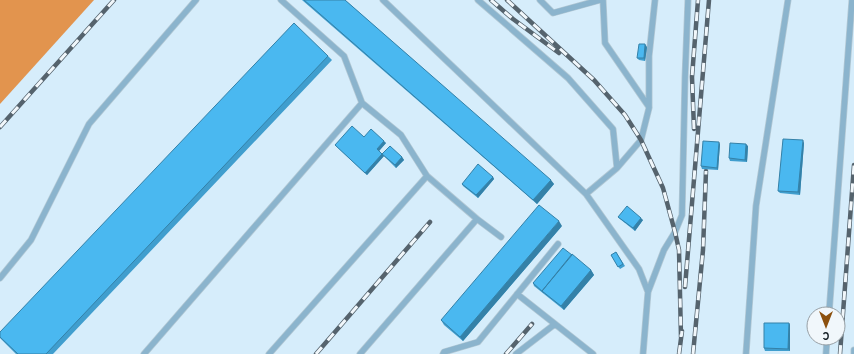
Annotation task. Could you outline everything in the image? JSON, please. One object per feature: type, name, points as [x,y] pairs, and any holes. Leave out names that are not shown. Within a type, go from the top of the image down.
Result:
[{"type":"lane","points":[[0,278],[31,240],[89,124],[196,0]]},
{"type":"lane","points":[[281,0],[344,56],[362,103],[401,135],[427,176],[477,219],[501,237]]},
{"type":"lane","points":[[383,0],[586,194],[639,269],[648,292]]},
{"type":"lane","points":[[478,0],[568,78],[613,129],[617,168]]},
{"type":"lane","points":[[540,0],[552,13],[600,0]]},
{"type":"lane","points":[[604,0],[604,43],[649,108]]},
{"type":"lane","points":[[586,194],[617,168],[641,140],[649,108],[649,56],[654,0]]},
{"type":"lane","points":[[643,354],[648,292],[664,250],[675,232],[682,215],[688,0]]},
{"type":"lane","points":[[746,354],[756,206],[788,0]]},
{"type":"lane","points":[[830,306],[852,0]]},
{"type":"lane","points":[[144,354],[362,103]]},
{"type":"lane","points":[[269,354],[427,176]]},
{"type":"lane","points":[[360,354],[477,219]]},
{"type":"lane","points":[[443,354],[444,352],[478,342],[558,244]]},
{"type":"lane","points":[[517,294],[593,354]]},
{"type":"lane","points":[[516,354],[555,324]]},
{"type":"shaded area","points":[[0,0],[94,0],[0,104]]},
{"type":"building","points":[[304,0],[345,0],[551,180],[533,200]]},
{"type":"building","points":[[294,23],[328,56],[46,354],[18,354],[0,337],[0,332]]},
{"type":"building","points":[[639,44],[645,44],[644,58],[637,58]]},
{"type":"building","points":[[352,126],[364,137],[371,129],[384,141],[377,149],[382,154],[365,173],[335,145]]},
{"type":"building","points":[[783,139],[803,140],[798,192],[778,191]]},
{"type":"building","points":[[703,141],[719,142],[717,168],[701,166]]},
{"type":"building","points":[[730,143],[746,144],[745,160],[729,158]]},
{"type":"building","points":[[390,146],[402,157],[395,165],[382,154]]},
{"type":"building","points":[[478,164],[493,177],[476,195],[462,184]]},
{"type":"building","points":[[539,205],[559,221],[460,337],[441,320]]},
{"type":"building","points":[[627,206],[641,218],[633,228],[618,217]]},
{"type":"building","points":[[563,248],[572,255],[542,291],[544,293],[533,283]]},
{"type":"building","points":[[616,252],[623,264],[618,267],[611,255]]},
{"type":"building","points":[[572,254],[591,270],[561,306],[542,291]]},
{"type":"building","points":[[764,323],[789,323],[788,349],[764,348]]},
{"type":"railway","points":[[0,127],[114,0]]},
{"type":"railway","points":[[491,0],[513,19],[559,53]]},
{"type":"railway","points":[[507,0],[594,80],[625,115],[641,140],[663,188],[679,250],[681,337]]},
{"type":"railway","points":[[694,129],[692,77],[698,0]]},
{"type":"railway","points":[[685,287],[709,0]]},
{"type":"railway","points":[[840,354],[854,165]]},
{"type":"railway","points":[[693,354],[703,250],[706,171]]},
{"type":"railway","points":[[316,354],[430,222]]},
{"type":"railway","points":[[506,354],[532,324]]},
{"type":"railway","points":[[679,354],[682,331]]}]
